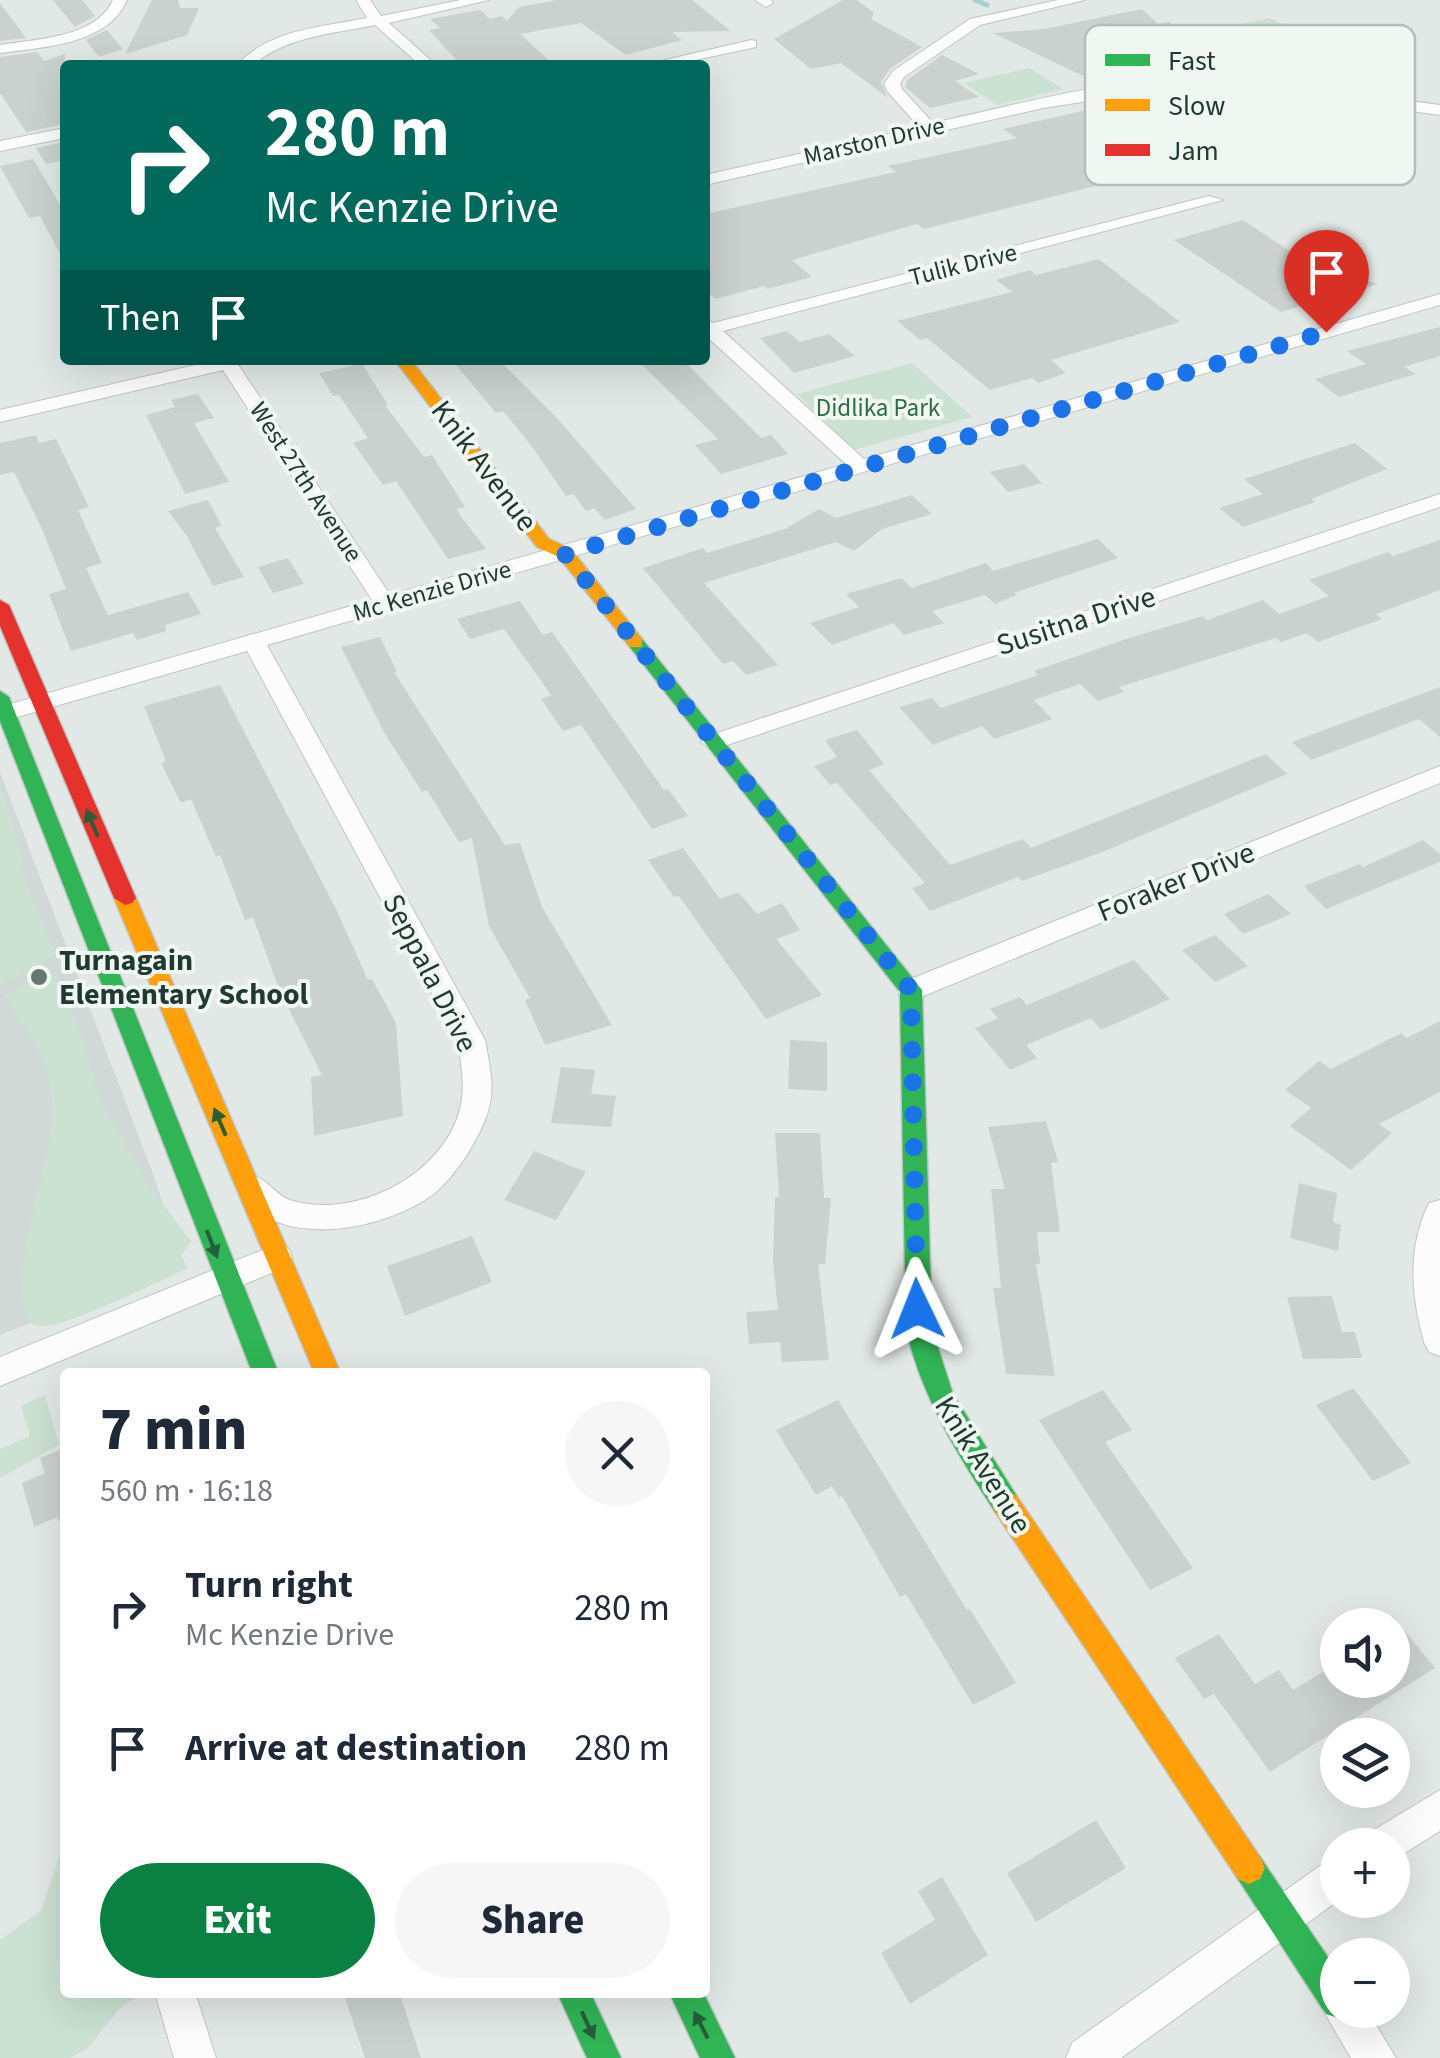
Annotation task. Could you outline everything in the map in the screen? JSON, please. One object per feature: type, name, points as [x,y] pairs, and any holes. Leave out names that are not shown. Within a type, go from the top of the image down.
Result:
[{"type":"street","points":[[0,49],[89,30],[112,18],[120,0]]},
{"type":"street","points":[[363,0],[373,16],[424,60]]},
{"type":"street","points":[[249,60],[274,42],[482,0]]},
{"type":"street","points":[[930,128],[895,90],[892,84],[898,74],[975,22],[1027,4],[1078,0]]},
{"type":"street","points":[[675,60],[751,44]]},
{"type":"street","name":"Marston Drive","points":[[710,179],[1085,96]]},
{"type":"street","name":"Marston Drive","points":[[1415,106],[1440,110]]},
{"type":"street","points":[[0,146],[60,135]]},
{"type":"street","name":"Tulik Drive","points":[[710,326],[1215,200]]},
{"type":"street","name":"Mc Kenzie Drive","points":[[2,708],[41,702],[565,554],[1440,299]]},
{"type":"street","points":[[710,330],[860,466]]},
{"type":"street","points":[[0,416],[214,365]]},
{"type":"street","name":"West 27th Avenue","points":[[229,365],[385,604]]},
{"type":"street","name":"Knik Avenue","points":[[407,365],[543,544],[565,554],[911,990],[916,1288],[924,1363],[957,1431],[1320,1975]]},
{"type":"street","name":"Susitna Drive","points":[[713,742],[1440,500]]},
{"type":"street","points":[[0,606],[324,1368]]},
{"type":"street","name":"Seppala Drive","points":[[244,1180],[275,1207],[310,1218],[356,1212],[395,1200],[429,1180],[473,1115],[478,1076],[471,1040],[253,641]]},
{"type":"street","points":[[2,708],[263,1368]]},
{"type":"street","name":"Foraker Drive","points":[[911,990],[1435,783]]},
{"type":"street","points":[[1440,1212],[1429,1242],[1426,1274],[1440,1342]]},
{"type":"street","points":[[0,1372],[277,1257]]},
{"type":"street","points":[[1410,1829],[1440,1808]]},
{"type":"street","points":[[1087,2058],[1320,1889]]},
{"type":"street","points":[[176,1998],[194,2058]]},
{"type":"street","points":[[576,1998],[604,2058]]},
{"type":"street","points":[[688,1998],[718,2058]]},
{"type":"street","points":[[1355,2028],[1375,2058]]},
{"type":"shaded area","name":"Turnagain Elementary School","points":[[0,772],[153,1174],[183,1264],[0,1335]]},
{"type":"green space","points":[[1269,18],[1284,25],[1238,25]]},
{"type":"green space","points":[[1029,68],[1063,89],[997,105],[964,83]]},
{"type":"green space","name":"Didlika Park","points":[[912,363],[972,417],[854,450],[797,394]]},
{"type":"green space","points":[[0,787],[28,889],[56,953],[34,969],[0,984]]},
{"type":"green space","points":[[55,971],[81,1033],[100,1099],[150,1187],[191,1241],[181,1256],[188,1268],[90,1312],[38,1326],[27,1318],[22,1278],[49,1142],[51,1090],[39,1052],[3,995]]},
{"type":"green space","points":[[45,1395],[59,1445],[0,1478],[0,1449],[30,1436],[21,1406]]},
{"type":"green space","points":[[60,1854],[60,1998],[135,1998],[119,2009],[87,2049],[70,2058],[0,2058],[0,1940],[41,1911]]},
{"type":"building","points":[[53,0],[82,0],[95,16],[75,27]]},
{"type":"building","points":[[152,0],[178,0],[180,8],[199,8],[187,35],[125,54]]},
{"type":"building","points":[[557,0],[692,0],[731,31],[672,32],[682,40],[626,55],[581,23],[520,34],[549,60],[456,60],[429,30],[440,28],[430,19],[480,10],[490,19],[502,16],[507,21],[519,7]]},
{"type":"building","points":[[843,0],[857,0],[874,13],[871,19],[922,47],[890,69],[881,82],[887,97],[841,63],[811,69],[774,39]]},
{"type":"building","points":[[0,3],[26,38],[0,41]]},
{"type":"building","points":[[1142,9],[1158,24],[1174,25],[1085,25],[1085,77],[993,33],[1044,29]]},
{"type":"building","points":[[107,30],[123,49],[99,57],[86,40]]},
{"type":"building","points":[[37,52],[44,61],[65,54],[65,60],[60,60],[60,125],[26,132],[0,93],[0,57]]},
{"type":"building","points":[[942,55],[979,74],[955,81],[979,97],[930,108],[905,87],[907,80]]},
{"type":"building","points":[[1085,110],[1085,185],[1099,185],[924,229],[917,224],[792,260],[812,277],[715,299],[710,294],[710,213],[896,172],[888,166],[1017,138],[1003,129]]},
{"type":"building","points":[[60,143],[60,161],[46,164],[36,148]]},
{"type":"building","points":[[33,159],[60,205],[60,254],[40,216],[29,218],[0,166]]},
{"type":"building","points":[[1243,220],[1306,262],[1378,284],[1281,312],[1174,240]]},
{"type":"building","points":[[1099,259],[1180,322],[1051,360],[1066,373],[1038,383],[1032,378],[990,390],[927,338],[920,340],[897,321],[1012,292],[996,280],[1030,270],[1036,275]]},
{"type":"building","points":[[1440,327],[1440,356],[1404,367],[1416,374],[1339,397],[1315,379],[1366,364],[1347,351]]},
{"type":"building","points":[[787,331],[800,342],[829,334],[855,356],[794,373],[760,338]]},
{"type":"building","points":[[363,365],[385,405],[424,457],[432,455],[465,507],[457,509],[461,517],[486,549],[448,559],[396,481],[383,485],[353,443],[368,438],[319,373]]},
{"type":"building","points":[[456,365],[504,365],[557,418],[636,509],[605,520],[594,508],[586,511],[573,494],[566,496],[503,411],[496,413]]},
{"type":"building","points":[[642,365],[688,365],[761,438],[771,435],[788,454],[721,474],[695,445],[718,439]]},
{"type":"building","points":[[198,394],[214,418],[194,423],[229,482],[185,494],[146,415],[175,407],[171,400]]},
{"type":"building","points":[[36,435],[39,443],[56,439],[89,507],[78,510],[102,563],[86,568],[108,615],[188,592],[201,614],[165,625],[166,631],[137,640],[133,633],[71,651],[49,594],[66,589],[42,529],[14,472],[0,475],[0,443]]},
{"type":"building","points":[[1355,443],[1387,469],[1311,499],[1315,502],[1243,527],[1219,508],[1263,494],[1244,479]]},
{"type":"building","points":[[1024,464],[1042,483],[1008,492],[990,472]]},
{"type":"building","points":[[912,495],[932,514],[882,529],[854,551],[836,542],[704,583],[778,665],[746,675],[733,661],[723,664],[643,568],[703,548],[707,553],[785,529],[819,509],[836,518]]},
{"type":"building","points":[[208,500],[222,526],[215,528],[244,577],[213,586],[187,536],[168,511]]},
{"type":"building","points":[[1098,539],[1118,558],[1014,593],[1017,595],[995,604],[985,595],[932,611],[944,623],[904,635],[893,623],[832,645],[810,623],[859,607],[846,594],[902,578],[911,588],[986,563],[993,571]]},
{"type":"building","points":[[1440,540],[1440,590],[1376,614],[1382,619],[1318,642],[1307,633],[1281,642],[1276,638],[1119,687],[1124,692],[1098,701],[1080,684],[1034,700],[1052,719],[994,739],[982,726],[933,745],[899,707],[932,698],[941,708],[1126,639],[1203,616],[1207,620],[1263,600],[1279,614],[1329,596],[1309,580],[1388,552],[1393,556]]},
{"type":"building","points":[[288,558],[304,584],[273,593],[258,567]]},
{"type":"building","points":[[520,601],[543,635],[552,632],[664,790],[668,789],[688,816],[652,829],[581,725],[563,731],[541,699],[551,695],[504,629],[470,639],[457,619]]},
{"type":"building","points":[[380,637],[394,672],[505,845],[520,843],[542,907],[612,1025],[545,1045],[525,1000],[530,998],[489,926],[472,838],[459,842],[427,790],[422,792],[385,734],[341,647]]},
{"type":"building","points":[[220,685],[336,909],[368,980],[372,979],[396,1023],[403,1116],[314,1136],[311,1077],[322,1075],[280,992],[253,917],[245,920],[220,855],[216,857],[191,799],[181,803],[161,763],[166,761],[144,706]]},
{"type":"building","points":[[1440,687],[1440,737],[1419,719],[1311,760],[1292,742]]},
{"type":"building","points":[[857,730],[884,764],[869,770],[950,865],[1023,839],[1031,848],[1266,754],[1287,774],[1105,851],[1022,881],[1018,877],[930,911],[912,888],[925,883],[837,783],[830,785],[814,766],[837,757],[825,740]]},
{"type":"building","points":[[1423,840],[1440,854],[1440,862],[1326,909],[1304,886],[1360,864],[1363,867]]},
{"type":"building","points":[[683,848],[720,899],[738,892],[757,914],[782,903],[800,930],[776,939],[822,995],[766,1019],[679,896],[674,897],[648,860]]},
{"type":"building","points":[[1268,894],[1291,914],[1243,934],[1224,914]]},
{"type":"building","points":[[1215,935],[1248,966],[1215,982],[1182,950]]},
{"type":"building","points":[[1134,960],[1170,999],[1101,1030],[1091,1018],[1026,1045],[1037,1058],[1010,1070],[975,1028],[998,1018],[990,1009],[1020,997],[1027,1005]]},
{"type":"building","points":[[1440,1021],[1440,1092],[1379,1124],[1392,1133],[1351,1170],[1290,1126],[1311,1108],[1285,1090],[1319,1061],[1331,1069],[1401,1033],[1407,1038]]},
{"type":"building","points":[[790,1040],[827,1042],[827,1091],[788,1089]]},
{"type":"building","points":[[561,1067],[595,1070],[591,1094],[616,1096],[611,1127],[551,1123]]},
{"type":"building","points":[[1046,1121],[1058,1162],[1051,1163],[1060,1232],[1037,1232],[1040,1264],[1036,1264],[1055,1376],[1006,1374],[993,1288],[1001,1288],[991,1189],[1005,1189],[988,1127]]},
{"type":"building","points":[[775,1133],[820,1133],[824,1198],[831,1198],[825,1264],[818,1264],[829,1360],[782,1362],[780,1342],[749,1344],[746,1312],[778,1310],[773,1261],[775,1197],[779,1197]]},
{"type":"building","points":[[534,1151],[586,1172],[556,1220],[504,1200]]},
{"type":"building","points":[[1299,1183],[1337,1193],[1333,1222],[1341,1225],[1338,1251],[1290,1238]]},
{"type":"building","points":[[472,1236],[492,1282],[405,1316],[387,1266]]},
{"type":"building","points":[[1332,1296],[1342,1332],[1355,1332],[1362,1358],[1303,1359],[1287,1297]]},
{"type":"building","points":[[1353,1388],[1411,1463],[1373,1481],[1316,1405]]},
{"type":"building","points":[[1103,1390],[1132,1430],[1105,1442],[1193,1568],[1150,1590],[1039,1420]]},
{"type":"building","points":[[838,1400],[1016,1683],[973,1705],[906,1594],[900,1597],[842,1496],[839,1498],[832,1486],[816,1495],[776,1430]]},
{"type":"building","points":[[60,1450],[60,1521],[57,1517],[34,1527],[22,1483],[45,1473],[40,1458]]},
{"type":"building","points":[[1219,1634],[1255,1684],[1279,1670],[1293,1690],[1320,1674],[1320,1698],[1387,1698],[1356,1718],[1320,1718],[1320,1740],[1270,1772],[1214,1694],[1204,1699],[1175,1658]]},
{"type":"building","points":[[1410,1637],[1435,1668],[1410,1684]]},
{"type":"building","points":[[1096,1820],[1126,1868],[1036,1922],[1007,1873]]},
{"type":"building","points":[[942,1877],[988,1955],[910,2004],[881,1953],[935,1920],[918,1891]]},
{"type":"building","points":[[345,1998],[401,1998],[421,2058],[365,2058]]},
{"type":"waterway","points":[[975,0],[987,5]]},
{"type":"traffic: fast","points":[[636,643],[911,990],[919,1329],[942,1399],[1006,1504]]},
{"type":"traffic: fast","points":[[0,697],[263,1368]]},
{"type":"traffic: fast","points":[[1249,1868],[1320,1975]]},
{"type":"traffic: fast","points":[[576,1998],[604,2058]]},
{"type":"traffic: fast","points":[[688,1998],[718,2058]]},
{"type":"traffic: slow","points":[[407,365],[543,543],[565,553],[636,643]]},
{"type":"traffic: slow","points":[[125,898],[325,1368]]},
{"type":"traffic: slow","points":[[1006,1504],[1249,1868]]},
{"type":"traffic: jam","points":[[0,605],[125,898]]},
{"type":"place","name":"Turnagain Elementary School","points":[[39,977]]},
{"type":"route","points":[[917,1309],[911,990],[565,554],[1326,332]]}]
